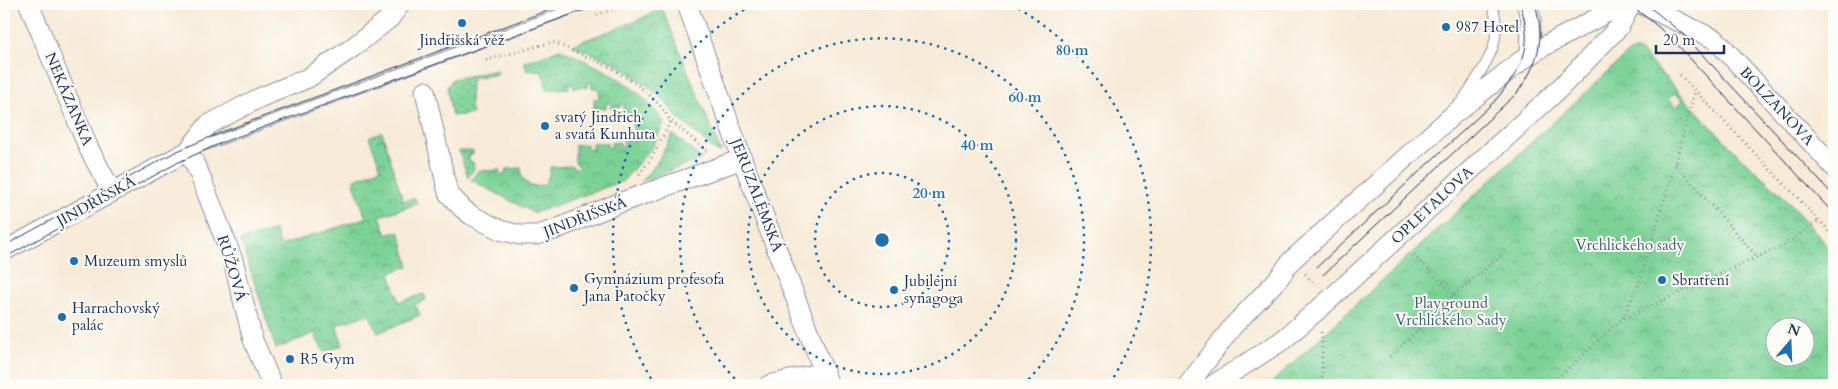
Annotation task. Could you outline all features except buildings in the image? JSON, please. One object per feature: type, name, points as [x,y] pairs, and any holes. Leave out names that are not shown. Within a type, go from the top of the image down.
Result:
[{"type":"street","name":"NEKÁZANKA","points":[[29,4],[89,149],[112,192]]},
{"type":"street","name":"JINDŘIŠSKÁ","points":[[4,251],[188,151],[208,125],[259,98],[308,78],[352,48],[390,18],[400,4]]},
{"type":"street","name":"JERUZALÉMSKÁ","points":[[687,4],[742,159],[827,379]]},
{"type":"street","points":[[1526,4],[1531,18],[1530,55]]},
{"type":"street","points":[[1188,385],[1232,326],[1278,279],[1292,260],[1454,114],[1522,60],[1623,4]]},
{"type":"street","name":"OPLETALOVA","points":[[1213,385],[1283,340],[1329,300],[1559,88],[1619,27],[1631,4]]},
{"type":"street","name":"BOLZANOVA","points":[[1641,4],[1716,40],[1834,167]]},
{"type":"street","name":"JINDŘIŠSKÁ","points":[[425,91],[442,174],[448,192],[463,210],[471,216],[495,228],[520,236],[537,235],[554,230],[614,205],[742,159]]},
{"type":"street","name":"RŮŽOVÁ","points":[[188,151],[199,173],[232,260],[253,340],[272,385]]},
{"type":"street","points":[[769,385],[827,379]]},
{"type":"lane","name":"JINDŘIŠSKÁ","points":[[188,151],[586,4]]},
{"type":"lane","points":[[1454,114],[1493,50],[1496,25],[1492,4]]},
{"type":"path","points":[[479,62],[553,42],[612,68],[626,77],[659,104],[671,121],[709,153]]},
{"type":"path","points":[[1680,75],[1834,236]]},
{"type":"path","points":[[1622,319],[1638,286],[1695,90]]},
{"type":"path","points":[[633,181],[651,159],[671,121]]},
{"type":"path","points":[[1675,164],[1757,257]]},
{"type":"path","points":[[1550,385],[1622,319],[1786,244],[1820,220]]},
{"type":"path","points":[[1407,248],[1454,295]]},
{"type":"path","points":[[1390,357],[1454,295],[1504,253]]},
{"type":"path","points":[[1300,268],[1320,290]]},
{"type":"path","points":[[1320,332],[1322,337],[1322,385]]},
{"type":"green space","points":[[662,8],[721,152],[718,153],[677,117],[663,99],[643,82],[613,62],[572,45],[636,21]]},
{"type":"green space","points":[[560,49],[604,70],[631,87],[654,109],[664,123],[652,147],[623,181],[534,213],[471,180],[478,171],[500,170],[500,175],[505,175],[506,169],[521,168],[522,177],[530,186],[545,185],[550,173],[550,167],[572,166],[576,169],[579,166],[575,162],[575,145],[587,144],[587,148],[592,149],[592,143],[607,143],[607,148],[611,148],[611,143],[619,142],[622,147],[625,146],[623,141],[630,133],[634,135],[636,132],[633,130],[632,119],[636,118],[635,115],[630,116],[623,109],[624,105],[621,104],[619,108],[611,108],[610,103],[606,103],[606,108],[594,109],[594,99],[598,99],[600,94],[597,88],[592,88],[592,83],[588,83],[588,88],[574,88],[573,84],[569,83],[569,88],[546,90],[546,83],[541,70],[527,71],[524,62]]},
{"type":"green space","name":"Vrchlického sady","points":[[1634,50],[1640,51],[1740,157],[1781,194],[1834,253],[1834,385],[1269,385],[1628,53]],"holes":[[[1675,93],[1683,101],[1676,107],[1668,99]]]},
{"type":"green space","points":[[497,70],[498,74],[496,75],[475,77],[471,80],[470,105],[472,114],[452,116],[447,88],[452,79]]},
{"type":"green space","points":[[382,132],[403,201],[415,198],[417,204],[380,216],[387,235],[399,231],[409,266],[390,273],[399,302],[424,294],[426,300],[415,304],[420,315],[378,333],[369,314],[336,325],[343,345],[324,352],[314,333],[276,349],[241,241],[275,230],[280,246],[366,218],[353,180],[381,168],[369,137]]},
{"type":"green space","points":[[673,134],[702,159],[641,181],[656,164]]},
{"type":"green space","points":[[459,151],[473,151],[473,154],[469,155],[469,162],[473,162],[474,169],[468,177]]},
{"type":"tram line","points":[[4,246],[175,152],[222,132],[565,4]]},
{"type":"tram line","points":[[4,258],[179,162],[223,142],[600,4]]},
{"type":"tram line","points":[[1317,267],[1494,102],[1504,90],[1518,68],[1526,46],[1526,34],[1520,4]]},
{"type":"tram line","points":[[1323,275],[1517,93],[1530,72],[1538,51],[1540,29],[1535,4]]},
{"type":"tram line","points":[[1628,4],[1672,39],[1834,214]]},
{"type":"tram line","points":[[1646,4],[1684,35],[1834,196]]},
{"type":"place","name":"Jindřišská věž","points":[[462,23]]},
{"type":"place","name":"987 Hotel","points":[[1446,27]]},
{"type":"place","name":"svatý Jindřich a svatá Kunhuta","points":[[545,126]]},
{"type":"place","name":"Muzeum smyslů","points":[[74,261]]},
{"type":"place","name":"Sbratření","points":[[1662,280]]},
{"type":"place","name":"Gymnázium profesofa Jana Patočky","points":[[574,288]]},
{"type":"place","name":"Jubilejní synagoga","points":[[894,290]]},
{"type":"place","name":"Harrachovský palác","points":[[62,317]]},
{"type":"place","name":"R5 Gym","points":[[290,359]]},
{"type":"park label","name":"Playground Vrchlického Sady","points":[[1451,312]]}]
